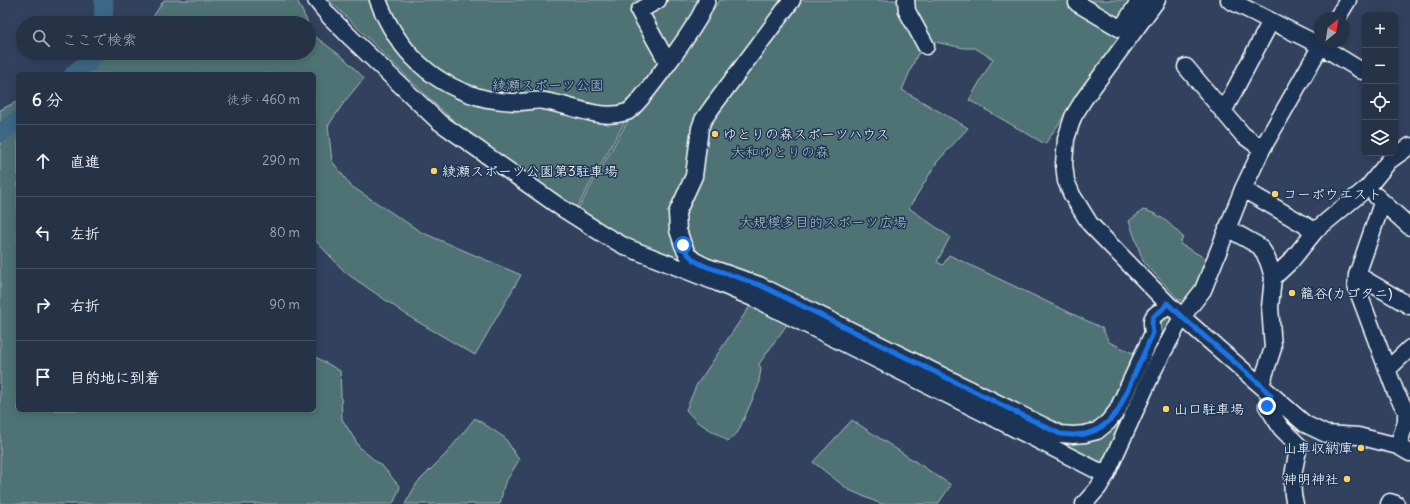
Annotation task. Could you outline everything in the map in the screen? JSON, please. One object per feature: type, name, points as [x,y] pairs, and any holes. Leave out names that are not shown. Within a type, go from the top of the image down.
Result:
[{"type":"street","points":[[316,0],[350,38],[438,121],[560,207],[606,236],[626,247],[755,299],[1000,420],[1106,475]]},
{"type":"street","points":[[378,0],[390,26],[406,50],[428,72],[452,87],[487,98],[521,102],[542,100],[587,112],[606,115],[628,112],[642,98],[696,24],[707,0]]},
{"type":"street","points":[[658,0],[639,11],[668,63]]},
{"type":"street","points":[[792,0],[713,106],[703,120],[700,128],[694,176],[677,213],[678,230],[683,245],[688,254],[695,261],[705,266],[760,285],[1060,434],[1073,435],[1097,430],[1108,422],[1118,411],[1153,333],[1151,322],[1155,314],[1163,310],[1167,303]]},
{"type":"street","points":[[906,0],[907,11],[926,46]]},
{"type":"street","points":[[1079,0],[1077,3],[1121,29]]},
{"type":"street","points":[[1076,93],[1140,0]]},
{"type":"street","points":[[1157,0],[1080,105],[1073,117],[1066,139],[1064,164],[1066,181],[1072,195],[1090,224],[1167,303],[1305,424],[1326,434],[1358,436],[1404,450],[1406,411],[1396,393],[1356,286],[1356,275],[1382,203]]},
{"type":"street","points":[[1229,0],[1314,40]]},
{"type":"street","points":[[1341,12],[1348,0]]},
{"type":"street","points":[[1223,112],[1271,21]]},
{"type":"street","points":[[1084,504],[1098,488],[1106,475],[1154,369],[1182,317],[1202,290],[1243,188],[1262,149],[1320,48]]},
{"type":"street","points":[[1328,48],[1362,71]]},
{"type":"street","points":[[1186,67],[1243,135],[1262,149]]},
{"type":"street","points":[[1273,278],[1290,261],[1315,231],[1368,187],[1389,161],[1410,146]]},
{"type":"street","points":[[1368,187],[1382,203],[1410,227]]},
{"type":"street","points":[[1243,188],[1315,231]]},
{"type":"street","points":[[1227,228],[1259,246],[1263,250],[1270,264],[1273,278],[1270,307],[1273,348],[1266,390],[1267,406],[1281,428],[1299,446],[1292,482],[1292,495],[1295,504]]},
{"type":"street","points":[[1356,275],[1410,306]]},
{"type":"street","points":[[1387,370],[1410,348]]},
{"type":"street","points":[[1389,504],[1390,502],[1396,504]]},
{"type":"green space","points":[[164,0],[297,0],[305,16],[154,16]]},
{"type":"green space","name":"綾瀬スポーツ公園","points":[[329,0],[716,0],[649,97],[629,114],[576,209],[462,128],[435,104]]},
{"type":"green space","name":"大和ゆとりの森","points":[[720,0],[1149,0],[1079,94],[1045,144],[969,100],[993,59],[975,48],[964,48],[935,42],[917,55],[902,90],[968,128],[937,162],[909,208],[950,237],[937,262],[943,265],[949,255],[1102,328],[1109,342],[1133,353],[1149,330],[1154,306],[1171,317],[1169,325],[1109,455],[1101,461],[1095,461],[639,247],[577,211],[631,115],[649,98]]},
{"type":"green space","points":[[316,37],[345,59],[364,78],[345,101],[328,126],[332,161],[351,186],[421,232],[521,275],[475,355],[413,319],[346,273],[316,241],[316,72],[66,72],[87,60],[316,60]]},
{"type":"green space","points":[[16,102],[16,412],[316,412],[316,357],[340,371],[342,419],[360,448],[384,468],[400,487],[394,502],[390,504],[0,504],[0,110]]},
{"type":"green space","points":[[1143,210],[1155,214],[1165,220],[1183,237],[1180,244],[1210,261],[1190,301],[1179,300],[1143,261],[1129,221]]},
{"type":"green space","points":[[750,306],[788,323],[759,364],[761,369],[758,387],[738,432],[728,441],[696,421],[686,410],[696,386]]},
{"type":"green space","points":[[475,418],[505,438],[519,460],[504,485],[500,504],[405,504],[417,483],[446,454]]},
{"type":"green space","points":[[852,420],[951,485],[938,504],[881,504],[849,490],[813,462]]},
{"type":"waterway","points":[[103,16],[104,0]]},
{"type":"waterway","points":[[76,72],[90,60]]},
{"type":"waterway","points":[[0,133],[16,121]]},
{"type":"place","name":"ゆとりの森スポーツハウス","points":[[715,134]]},
{"type":"place","name":"綾瀬スポーツ公園第3駐車場","points":[[434,171]]},
{"type":"place","name":"コーポウエスト","points":[[1275,194]]},
{"type":"place","name":"籠谷(カゴタニ)","points":[[1292,293]]},
{"type":"place","name":"山口駐車場","points":[[1166,409]]},
{"type":"place","name":"山車収納庫","points":[[1361,448]]},
{"type":"place","name":"神明神社","points":[[1347,479]]},
{"type":"route","points":[[683,245],[688,254],[695,261],[705,266],[760,285],[1060,434],[1085,434],[1097,430],[1108,422],[1118,411],[1153,333],[1151,322],[1155,314],[1163,310],[1167,303],[1261,385],[1271,396],[1267,406]]},
{"type":"park label","name":"大規模多目的スポーツ広場","points":[[823,222]]}]
